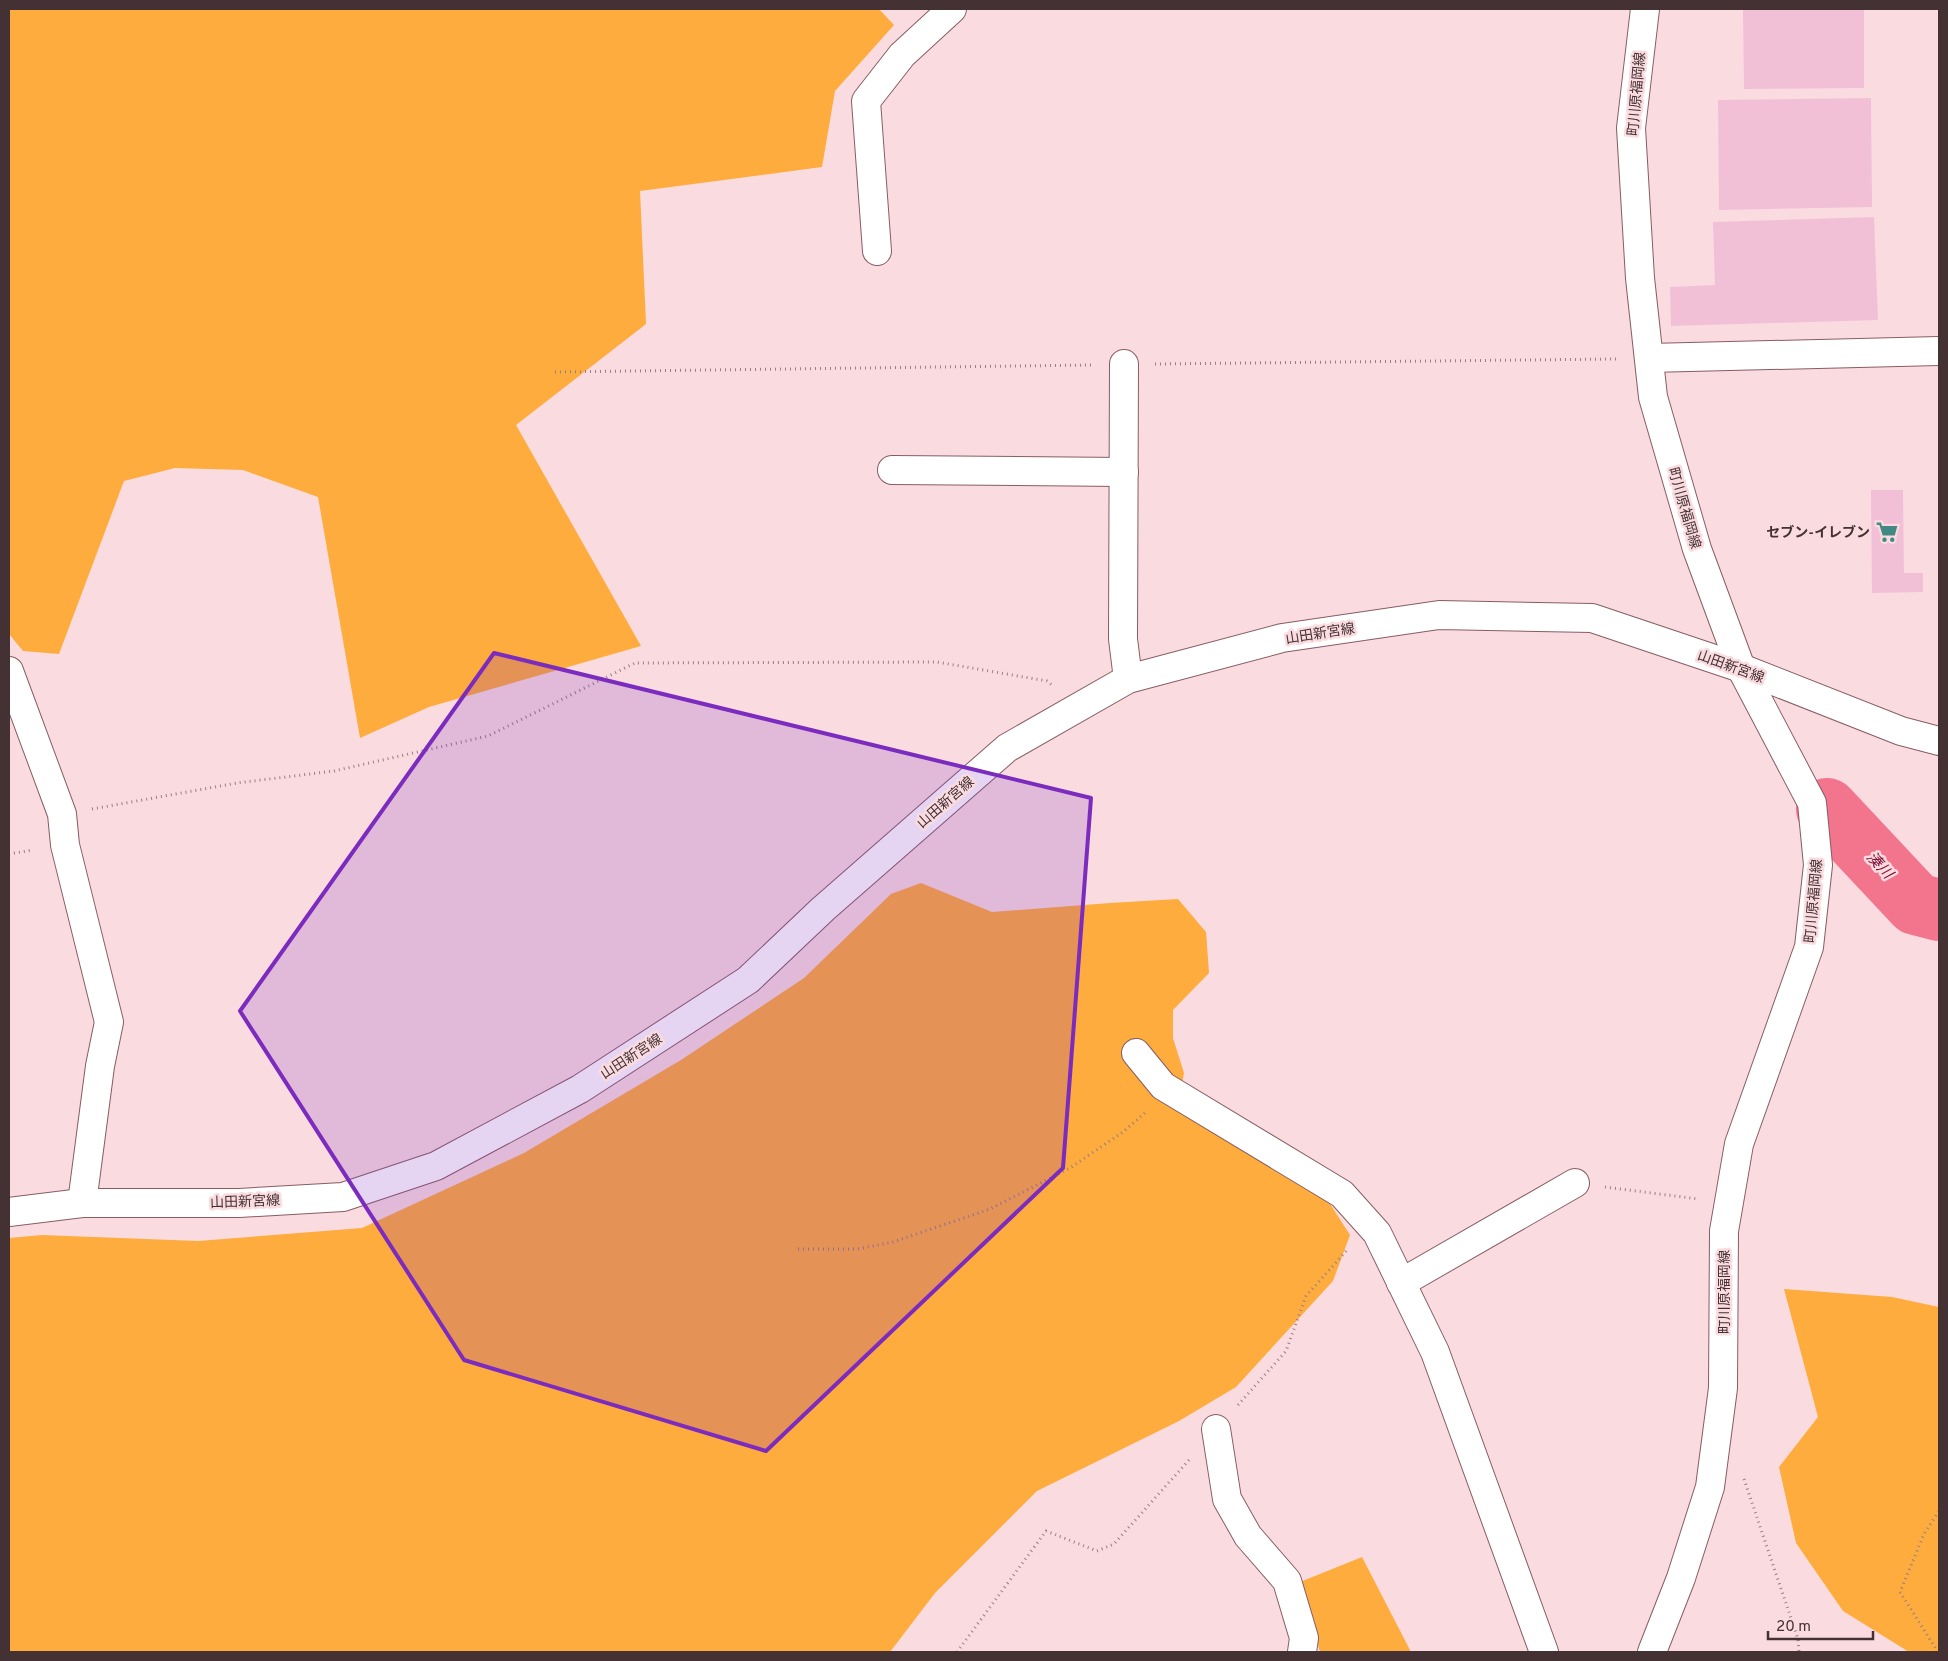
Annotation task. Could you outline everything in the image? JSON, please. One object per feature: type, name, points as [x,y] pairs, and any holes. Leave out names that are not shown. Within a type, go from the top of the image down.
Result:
[{"type":"main road","points":[[877,251],[866,101],[902,55],[952,9]]},
{"type":"main road","name":"町川原福岡線","points":[[1645,9],[1631,128],[1640,278],[1653,397],[1697,549],[1741,668],[1812,803],[1818,865],[1809,947],[1739,1144],[1724,1231],[1723,1388],[1710,1487],[1681,1578],[1652,1652]]},
{"type":"main road","points":[[1649,358],[1939,351]]},
{"type":"main road","points":[[1124,364],[1123,639],[1128,679]]},
{"type":"main road","points":[[892,470],[1124,472]]},
{"type":"main road","name":"山田新宮線","points":[[9,1212],[82,1203],[239,1203],[343,1197],[436,1166],[580,1089],[748,980],[823,909],[1006,748],[1128,679],[1282,638],[1439,615],[1592,618],[1741,668],[1901,731],[1939,741]]},
{"type":"main road","points":[[9,670],[62,814],[65,844],[109,1022],[100,1066],[82,1203]]},
{"type":"main road","points":[[1136,1053],[1163,1086],[1342,1194],[1377,1233],[1435,1352],[1544,1652]]},
{"type":"main road","points":[[1402,1283],[1574,1183]]},
{"type":"main road","points":[[1216,1429],[1227,1499],[1248,1536],[1288,1581],[1304,1638],[1302,1652]]},
{"type":"path","points":[[62,814],[237,783],[334,771],[488,736],[635,663],[937,662],[1047,681],[1075,709]]},
{"type":"path","points":[[798,1250],[858,1249],[893,1242],[990,1209],[1070,1168],[1123,1132],[1170,1090]]},
{"type":"path","points":[[1574,1183],[1729,1203]]},
{"type":"path","points":[[957,1652],[1046,1531],[1096,1551],[1114,1544],[1286,1351],[1306,1296],[1370,1225]]},
{"type":"path","points":[[1744,1478],[1798,1639],[1798,1652]]},
{"type":"path","points":[[1938,1652],[1900,1592],[1924,1534],[1939,1511]]},
{"type":"highlighted area","points":[[494,653],[1091,798],[1063,1168],[766,1451],[464,1360],[240,1011]]},
{"type":"shaded area","points":[[9,9],[879,9],[894,25],[835,91],[822,167],[640,191],[646,324],[516,425],[641,646],[429,707],[360,738],[318,497],[243,470],[175,468],[124,481],[59,654],[23,651],[9,634]]},
{"type":"shaded area","points":[[921,883],[992,912],[1178,899],[1206,932],[1209,973],[1173,1010],[1173,1038],[1184,1073],[1180,1095],[1183,1113],[1241,1150],[1327,1199],[1350,1235],[1333,1281],[1236,1387],[1179,1421],[1037,1491],[935,1593],[890,1652],[9,1652],[9,1238],[42,1235],[198,1241],[362,1228],[524,1153],[681,1060],[804,978],[891,894]]},
{"type":"shaded area","points":[[1784,1289],[1892,1297],[1939,1307],[1939,1652],[1909,1652],[1843,1611],[1796,1543],[1779,1467],[1818,1417]]},
{"type":"shaded area","points":[[1362,1557],[1411,1652],[1320,1652],[1300,1582]]},
{"type":"building","points":[[1743,9],[1864,9],[1864,88],[1744,89]]},
{"type":"building","points":[[1871,98],[1872,207],[1719,210],[1718,100]]},
{"type":"building","points":[[1874,217],[1878,320],[1671,326],[1670,287],[1715,285],[1713,222]]},
{"type":"building","name":"セブン-イレブン","points":[[1871,490],[1903,490],[1904,573],[1923,573],[1923,592],[1872,593]]},
{"type":"waterway","name":"湊川","points":[[1827,809],[1916,904],[1939,910]]},
{"type":"place","name":"セブン-イレブン","points":[[1887,532]]}]
